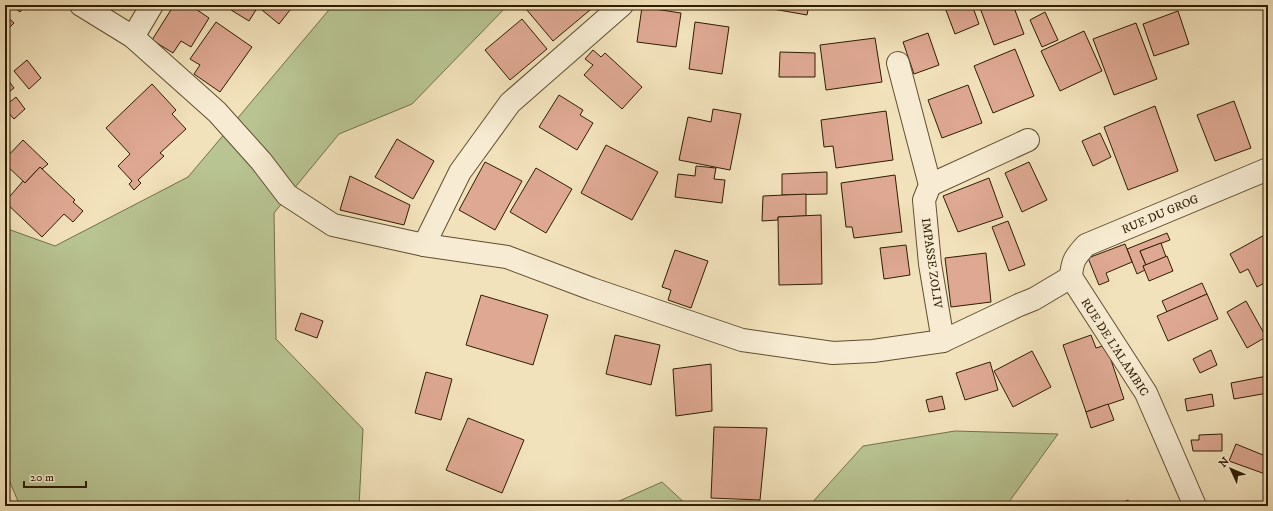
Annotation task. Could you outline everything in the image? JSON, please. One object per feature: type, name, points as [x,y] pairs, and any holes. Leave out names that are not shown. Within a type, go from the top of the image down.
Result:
[{"type":"street","points":[[81,5],[133,37],[218,112],[261,161],[287,195],[334,225],[424,245],[507,257],[592,289],[742,340],[833,353],[872,351],[943,341],[1034,299],[1071,277]]},
{"type":"street","points":[[133,37],[152,5]]},
{"type":"street","points":[[424,245],[460,172],[510,103],[622,5]]},
{"type":"street","points":[[898,63],[930,185],[1028,140]]},
{"type":"street","name":"RUE DU GROG","points":[[1071,277],[1071,269],[1075,257],[1086,245],[1268,169]]},
{"type":"street","name":"IMPASSE ZOLIV","points":[[930,185],[924,200],[930,264],[943,341]]},
{"type":"street","name":"RUE DE L'ALAMBIC","points":[[1071,277],[1146,393],[1195,506]]},
{"type":"green space","points":[[333,5],[508,5],[412,104],[339,134],[274,213],[276,339],[363,429],[359,506],[20,506],[9,480],[5,479],[5,228],[55,246],[188,177]]},
{"type":"green space","points":[[955,431],[1058,434],[1006,506],[809,506],[863,446]]},
{"type":"green space","points":[[662,482],[688,506],[608,506]]},
{"type":"building","points":[[11,5],[25,5],[20,12]]},
{"type":"building","points":[[174,5],[190,5],[209,18],[191,47],[181,41],[173,53],[152,40]]},
{"type":"building","points":[[234,5],[259,5],[249,21],[231,10]]},
{"type":"building","points":[[266,5],[294,5],[279,24],[262,10]]},
{"type":"building","points":[[531,5],[596,5],[553,41],[526,9]]},
{"type":"building","points":[[768,5],[809,5],[807,15],[767,8]]},
{"type":"building","points":[[944,5],[972,5],[979,24],[955,34]]},
{"type":"building","points":[[987,5],[1013,5],[1024,34],[994,45],[980,8]]},
{"type":"building","points":[[642,7],[681,13],[676,47],[637,42]]},
{"type":"building","points":[[1178,11],[1189,44],[1154,56],[1143,24]]},
{"type":"building","points":[[1045,12],[1058,40],[1042,47],[1030,20]]},
{"type":"building","points":[[5,15],[14,23],[5,32]]},
{"type":"building","points":[[522,19],[547,49],[510,80],[485,50]]},
{"type":"building","points":[[216,22],[252,47],[220,92],[194,74],[200,65],[190,59]]},
{"type":"building","points":[[695,22],[729,27],[722,74],[689,69]]},
{"type":"building","points":[[1136,23],[1157,79],[1114,95],[1093,39]]},
{"type":"building","points":[[1084,31],[1102,71],[1060,91],[1041,51]]},
{"type":"building","points":[[928,33],[939,65],[914,74],[903,42]]},
{"type":"building","points":[[875,38],[882,82],[826,90],[820,45]]},
{"type":"building","points":[[1015,49],[1034,96],[993,113],[974,66]]},
{"type":"building","points":[[593,50],[601,57],[605,53],[642,87],[622,109],[584,75],[593,65],[585,59]]},
{"type":"building","points":[[780,52],[815,53],[815,77],[779,77]]},
{"type":"building","points":[[27,60],[41,78],[29,89],[14,71]]},
{"type":"building","points":[[5,76],[14,88],[5,95]]},
{"type":"building","points":[[152,84],[176,110],[172,114],[186,129],[160,153],[164,156],[138,180],[141,183],[134,190],[129,184],[132,181],[118,166],[130,154],[106,128]]},
{"type":"building","points":[[968,85],[982,123],[942,138],[928,100]]},
{"type":"building","points":[[559,95],[583,110],[580,115],[593,123],[577,150],[539,127]]},
{"type":"building","points":[[16,97],[25,109],[14,119],[5,109],[5,106]]},
{"type":"building","points":[[1234,101],[1251,148],[1215,161],[1197,115]]},
{"type":"building","points":[[1155,106],[1178,171],[1128,190],[1104,127]]},
{"type":"building","points":[[713,109],[741,114],[730,170],[679,160],[688,117],[711,122]]},
{"type":"building","points":[[886,111],[893,160],[836,168],[833,146],[824,147],[821,120]]},
{"type":"building","points":[[1100,133],[1111,157],[1093,166],[1082,141]]},
{"type":"building","points":[[397,139],[434,161],[413,199],[375,177]]},
{"type":"building","points":[[23,140],[48,164],[42,169],[40,167],[25,183],[5,164],[5,159]]},
{"type":"building","points":[[606,145],[658,172],[632,220],[581,193]]},
{"type":"building","points":[[485,162],[522,181],[495,230],[459,210]]},
{"type":"building","points":[[1029,162],[1047,200],[1022,212],[1005,173]]},
{"type":"building","points":[[696,166],[716,168],[714,179],[725,180],[722,203],[675,197],[678,174],[695,176]]},
{"type":"building","points":[[40,167],[75,200],[73,202],[83,211],[73,222],[64,214],[42,237],[5,202],[23,181],[25,183]]},
{"type":"building","points":[[536,168],[572,189],[546,233],[510,212]]},
{"type":"building","points":[[827,172],[827,194],[782,195],[782,174]]},
{"type":"building","points":[[895,175],[902,232],[854,238],[852,227],[846,227],[841,183]]},
{"type":"building","points":[[350,176],[410,205],[404,225],[340,210]]},
{"type":"building","points":[[989,178],[1003,217],[958,232],[943,196]]},
{"type":"building","points":[[806,194],[806,216],[778,217],[778,220],[762,221],[763,196]]},
{"type":"building","points":[[821,215],[822,284],[779,285],[778,217]]},
{"type":"building","points":[[1008,221],[1025,265],[1009,271],[992,227]]},
{"type":"building","points":[[1167,233],[1170,240],[1140,251],[1146,265],[1143,266],[1145,270],[1137,274],[1127,249]]},
{"type":"building","points":[[1268,233],[1268,281],[1257,287],[1248,269],[1240,273],[1230,254]]},
{"type":"building","points":[[1161,243],[1166,257],[1146,265],[1140,251]]},
{"type":"building","points":[[1125,244],[1132,262],[1106,273],[1109,281],[1099,285],[1088,258]]},
{"type":"building","points":[[906,245],[910,275],[884,279],[880,248]]},
{"type":"building","points":[[675,250],[708,261],[691,308],[668,300],[671,290],[662,287]]},
{"type":"building","points":[[986,253],[991,302],[951,307],[945,258]]},
{"type":"building","points":[[1167,256],[1173,271],[1149,281],[1143,266]]},
{"type":"building","points":[[1202,283],[1207,294],[1167,312],[1162,301]]},
{"type":"building","points":[[1207,294],[1218,319],[1168,341],[1157,316]]},
{"type":"building","points":[[481,295],[548,315],[533,365],[466,345]]},
{"type":"building","points":[[1246,301],[1266,337],[1247,348],[1227,312]]},
{"type":"building","points":[[301,313],[323,321],[317,338],[295,330]]},
{"type":"building","points":[[615,335],[660,345],[651,385],[606,374]]},
{"type":"building","points":[[1091,335],[1096,348],[1106,345],[1124,399],[1086,412],[1063,345]]},
{"type":"building","points":[[1211,350],[1217,365],[1200,373],[1193,359]]},
{"type":"building","points":[[1032,351],[1051,387],[1013,407],[994,371]]},
{"type":"building","points":[[990,362],[998,390],[965,400],[956,373]]},
{"type":"building","points":[[711,364],[712,411],[676,416],[673,369]]},
{"type":"building","points":[[426,372],[452,379],[441,420],[415,413]]},
{"type":"building","points":[[1267,376],[1268,393],[1234,399],[1231,383]]},
{"type":"building","points":[[1212,394],[1214,406],[1187,411],[1185,399]]},
{"type":"building","points":[[942,396],[945,409],[929,412],[926,400]]},
{"type":"building","points":[[1108,404],[1114,420],[1091,428],[1086,412]]},
{"type":"building","points":[[468,418],[524,440],[502,493],[446,470]]},
{"type":"building","points":[[714,427],[767,428],[760,500],[711,498]]},
{"type":"building","points":[[1222,434],[1222,451],[1193,451],[1191,440],[1199,440],[1199,435]]},
{"type":"building","points":[[1236,444],[1268,457],[1268,475],[1229,461]]},
{"type":"building","points":[[1128,500],[1131,506],[1117,506]]}]
